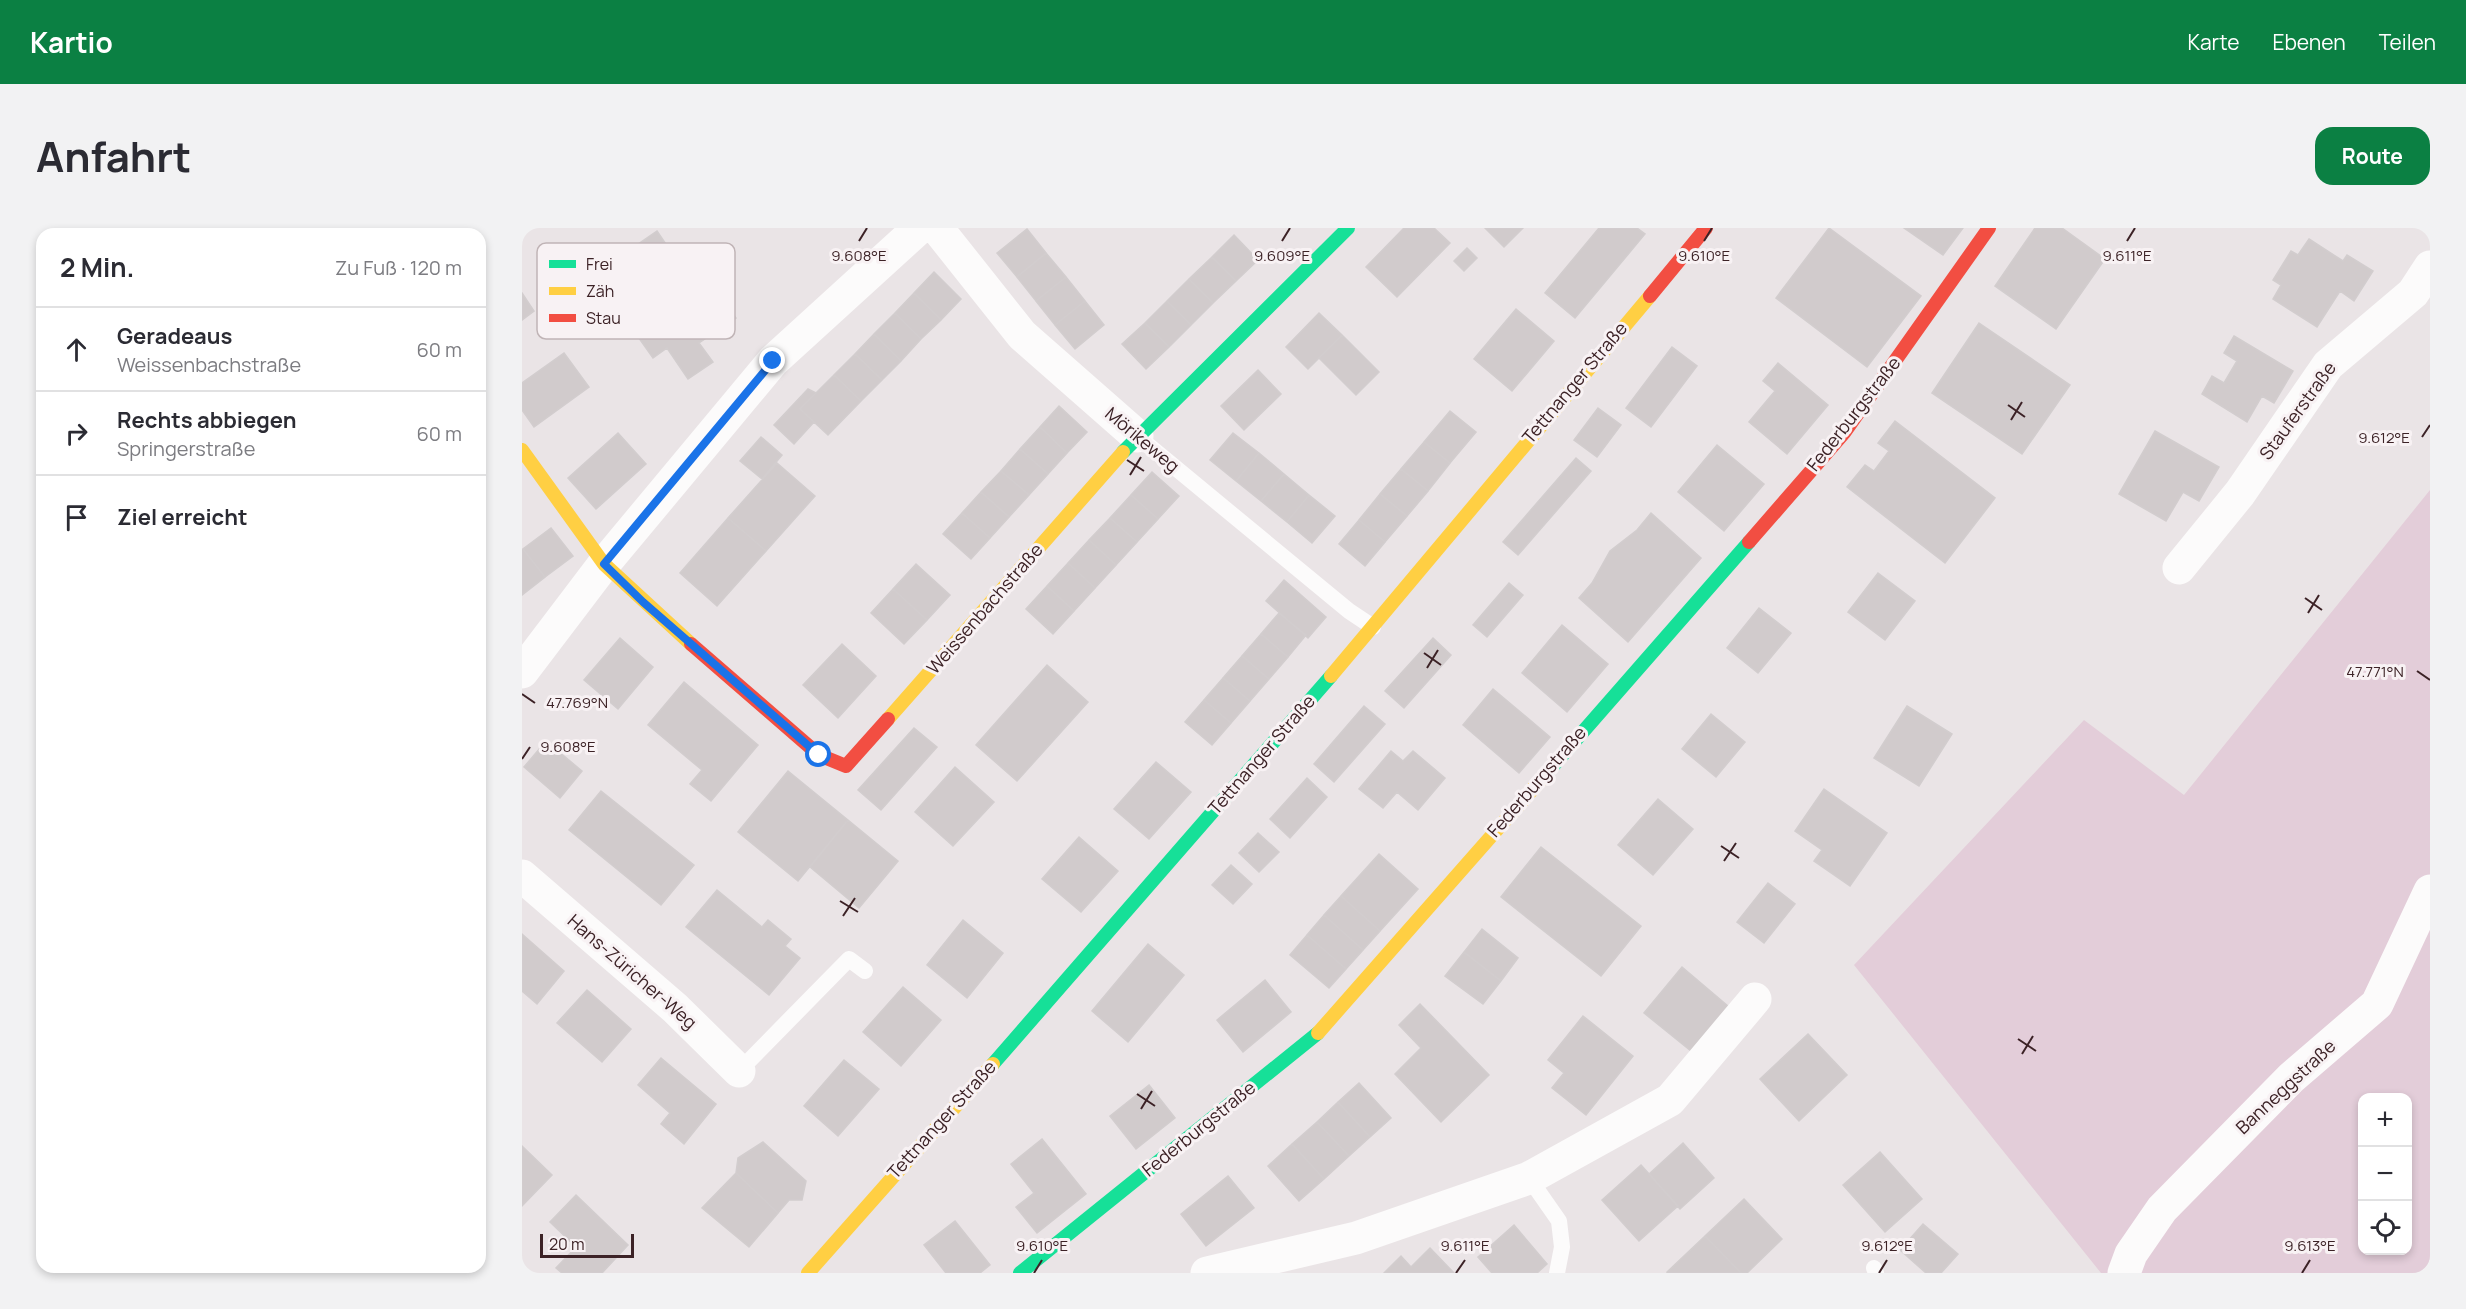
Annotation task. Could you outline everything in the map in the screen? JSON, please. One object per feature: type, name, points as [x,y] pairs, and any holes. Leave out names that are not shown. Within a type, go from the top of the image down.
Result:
[{"type":"street","points":[[522,672],[604,564],[773,361],[920,228]]},
{"type":"street","name":"Mörikeweg","points":[[937,228],[1022,336],[1137,436]]},
{"type":"street","name":"Weissenbachstraße","points":[[604,564],[643,602],[819,755],[846,766],[1137,436],[1348,228]]},
{"type":"street","name":"Tettnanger Straße","points":[[808,1273],[883,1185],[1067,981],[1373,627],[1706,228]]},
{"type":"street","name":"Federburgstraße","points":[[1020,1273],[1322,1031],[1844,433],[1989,228]]},
{"type":"street","name":"Stauferstraße","points":[[2179,568],[2240,493],[2328,365],[2413,293],[2430,267]]},
{"type":"street","points":[[522,450],[604,564]]},
{"type":"street","name":"Hans-Züricher-Weg","points":[[522,876],[675,1008],[739,1071]]},
{"type":"street","name":"Banneggstraße","points":[[2124,1273],[2131,1254],[2162,1209],[2291,1078],[2377,1004],[2430,891]]},
{"type":"street","points":[[1207,1273],[1356,1238],[1529,1178],[1670,1100],[1755,999]]},
{"type":"lane","name":"Mörikeweg","points":[[1137,436],[1349,611],[1373,627]]},
{"type":"lane","points":[[739,1071],[849,959],[865,971]]},
{"type":"lane","points":[[1529,1178],[1559,1221],[1562,1247],[1557,1273]]},
{"type":"shaded area","points":[[2430,490],[2430,1273],[2101,1273],[1854,965],[2084,720],[2184,795]]},
{"type":"building","points":[[1404,228],[1434,228],[1450,243],[1397,297],[1366,267]]},
{"type":"building","points":[[1485,228],[1523,228],[1504,247]]},
{"type":"building","points":[[1599,228],[1637,228],[1645,234],[1575,318],[1545,293]]},
{"type":"building","points":[[1829,228],[1921,296],[1867,367],[1776,298]]},
{"type":"building","points":[[1904,228],[1963,228],[1943,255]]},
{"type":"building","points":[[2035,228],[2062,228],[2105,259],[2056,329],[1995,286]]},
{"type":"building","points":[[1027,229],[1046,253],[1017,277],[997,253]]},
{"type":"building","points":[[657,231],[665,243],[640,243]]},
{"type":"building","points":[[1234,235],[1258,260],[1236,281],[1212,257]]},
{"type":"building","points":[[2309,239],[2343,261],[2347,255],[2373,271],[2354,301],[2340,291],[2317,327],[2273,299],[2281,285],[2273,280],[2291,251],[2298,255]]},
{"type":"building","points":[[1467,248],[1477,258],[1464,271],[1454,261]]},
{"type":"building","points":[[1046,253],[1066,277],[1036,301],[1017,277]]},
{"type":"building","points":[[1212,257],[1236,281],[1213,303],[1189,279]]},
{"type":"building","points":[[934,272],[961,299],[941,320],[914,293]]},
{"type":"building","points":[[1066,277],[1085,301],[1055,325],[1036,301]]},
{"type":"building","points":[[1189,279],[1213,303],[1191,325],[1167,301]]},
{"type":"building","points":[[522,293],[534,311],[522,320]]},
{"type":"building","points":[[914,293],[941,320],[921,339],[895,313]]},
{"type":"building","points":[[1085,301],[1104,325],[1075,349],[1055,325]]},
{"type":"building","points":[[1167,301],[1191,325],[1169,347],[1145,323]]},
{"type":"building","points":[[1516,309],[1554,341],[1512,391],[1474,359]]},
{"type":"building","points":[[895,313],[921,339],[901,361],[874,334]]},
{"type":"building","points":[[1319,313],[1342,335],[1308,369],[1286,347]]},
{"type":"building","points":[[1145,323],[1169,347],[1146,369],[1122,344]]},
{"type":"building","points":[[1979,323],[2070,385],[2022,454],[1932,393]]},
{"type":"building","points":[[874,334],[901,361],[882,380],[855,354]]},
{"type":"building","points":[[1342,335],[1379,372],[1356,395],[1319,358]]},
{"type":"building","points":[[2234,336],[2293,371],[2274,403],[2262,396],[2247,422],[2202,394],[2212,376],[2224,383],[2237,361],[2224,353]]},
{"type":"building","points":[[640,339],[705,339],[699,343],[713,362],[688,379],[667,348],[653,358]]},
{"type":"building","points":[[1672,347],[1697,366],[1651,427],[1626,408]]},
{"type":"building","points":[[564,353],[589,387],[534,427],[522,410],[522,383]]},
{"type":"building","points":[[855,354],[882,380],[861,401],[834,375]]},
{"type":"building","points":[[1778,363],[1828,405],[1787,454],[1749,422],[1775,391],[1763,381]]},
{"type":"building","points":[[1258,370],[1281,394],[1244,430],[1221,406]]},
{"type":"building","points":[[834,375],[861,401],[828,435],[800,409]]},
{"type":"building","points":[[808,389],[816,393],[800,409],[814,422],[794,444],[774,425]]},
{"type":"building","points":[[1059,406],[1087,432],[1067,453],[1040,427]]},
{"type":"building","points":[[1598,408],[1621,425],[1597,457],[1574,440]]},
{"type":"building","points":[[1450,411],[1476,432],[1450,463],[1424,442]]},
{"type":"building","points":[[1895,421],[1995,498],[1945,563],[1847,487],[1865,465],[1874,471],[1889,451],[1878,443]]},
{"type":"building","points":[[1040,427],[1067,453],[1048,474],[1020,449]]},
{"type":"building","points":[[2155,431],[2219,467],[2199,501],[2183,492],[2166,521],[2119,494]]},
{"type":"building","points":[[618,433],[646,464],[596,509],[568,478]]},
{"type":"building","points":[[1233,433],[1259,453],[1236,481],[1210,460]]},
{"type":"building","points":[[761,437],[782,455],[762,479],[740,461]]},
{"type":"building","points":[[1424,442],[1450,463],[1428,491],[1401,469]]},
{"type":"building","points":[[1717,445],[1764,484],[1724,531],[1678,492]]},
{"type":"building","points":[[1020,449],[1048,474],[1029,495],[1001,471]]},
{"type":"building","points":[[1259,453],[1284,474],[1261,501],[1236,481]]},
{"type":"building","points":[[1576,458],[1591,471],[1518,555],[1503,542]]},
{"type":"building","points":[[777,463],[815,496],[766,551],[728,518]]},
{"type":"building","points":[[1401,469],[1428,491],[1407,516],[1380,494]]},
{"type":"building","points":[[1001,471],[1029,495],[1009,517],[981,492]]},
{"type":"building","points":[[1152,472],[1179,496],[1158,519],[1131,495]]},
{"type":"building","points":[[1284,474],[1309,495],[1287,522],[1261,501]]},
{"type":"building","points":[[981,492],[1009,517],[990,538],[962,513]]},
{"type":"building","points":[[1380,494],[1407,516],[1385,542],[1359,520]]},
{"type":"building","points":[[1131,495],[1158,519],[1137,542],[1110,518]]},
{"type":"building","points":[[1309,495],[1335,516],[1312,543],[1287,522]]},
{"type":"building","points":[[962,513],[990,538],[971,559],[943,534]]},
{"type":"building","points":[[1651,513],[1701,558],[1628,642],[1579,598],[1592,583],[1610,551],[1637,530]]},
{"type":"building","points":[[728,518],[766,551],[717,606],[680,573]]},
{"type":"building","points":[[1110,518],[1137,542],[1116,565],[1089,540]]},
{"type":"building","points":[[1359,520],[1385,542],[1365,566],[1339,544]]},
{"type":"building","points":[[551,528],[573,556],[545,577],[523,549]]},
{"type":"building","points":[[1089,540],[1116,565],[1095,588],[1068,563]]},
{"type":"building","points":[[522,550],[545,577],[522,595]]},
{"type":"building","points":[[1068,563],[1095,588],[1074,611],[1047,586]]},
{"type":"building","points":[[916,564],[950,595],[927,620],[893,589]]},
{"type":"building","points":[[1878,573],[1915,601],[1885,640],[1848,612]]},
{"type":"building","points":[[1284,580],[1326,617],[1308,638],[1266,601]]},
{"type":"building","points":[[1509,583],[1523,595],[1487,637],[1473,625]]},
{"type":"building","points":[[1047,586],[1074,611],[1053,634],[1026,609]]},
{"type":"building","points":[[893,589],[927,620],[904,644],[871,613]]},
{"type":"building","points":[[1759,608],[1791,633],[1758,673],[1727,648]]},
{"type":"building","points":[[1279,613],[1306,635],[1288,657],[1261,634]]},
{"type":"building","points":[[1562,625],[1608,664],[1567,712],[1522,673]]},
{"type":"building","points":[[1261,634],[1288,657],[1269,679],[1242,656]]},
{"type":"building","points":[[620,638],[653,667],[618,709],[584,680]]},
{"type":"building","points":[[1433,638],[1451,655],[1404,708],[1385,691]]},
{"type":"building","points":[[842,644],[876,676],[838,718],[803,685]]},
{"type":"building","points":[[1242,656],[1269,679],[1250,701],[1223,678]]},
{"type":"building","points":[[1047,665],[1088,702],[1017,781],[976,745]]},
{"type":"building","points":[[1223,678],[1250,701],[1231,723],[1204,700]]},
{"type":"building","points":[[684,682],[758,745],[711,801],[690,784],[702,770],[648,725]]},
{"type":"building","points":[[1493,689],[1550,737],[1519,773],[1463,725]]},
{"type":"building","points":[[1204,700],[1231,723],[1212,745],[1185,722]]},
{"type":"building","points":[[1364,706],[1385,724],[1334,782],[1314,764]]},
{"type":"building","points":[[1907,706],[1952,734],[1919,786],[1874,758]]},
{"type":"building","points":[[1711,714],[1745,742],[1716,777],[1682,749]]},
{"type":"building","points":[[914,728],[937,747],[881,810],[858,790]]},
{"type":"building","points":[[546,741],[582,771],[560,798],[524,767]]},
{"type":"building","points":[[1391,751],[1403,761],[1413,751],[1445,778],[1418,810],[1397,792],[1383,808],[1359,789]]},
{"type":"building","points":[[1156,762],[1191,792],[1149,839],[1114,809]]},
{"type":"building","points":[[955,767],[994,802],[953,846],[915,812]]},
{"type":"building","points":[[788,771],[848,820],[798,881],[738,832]]},
{"type":"building","points":[[1307,778],[1327,797],[1290,838],[1270,819]]},
{"type":"building","points":[[1824,789],[1887,833],[1850,886],[1814,861],[1822,850],[1795,831]]},
{"type":"building","points":[[601,791],[694,865],[661,905],[569,830]]},
{"type":"building","points":[[1658,799],[1693,829],[1653,875],[1618,845]]},
{"type":"building","points":[[848,820],[898,861],[859,908],[810,867]]},
{"type":"building","points":[[1258,833],[1279,852],[1259,872],[1239,853]]},
{"type":"building","points":[[1079,837],[1118,871],[1081,912],[1042,879]]},
{"type":"building","points":[[1541,847],[1641,926],[1601,976],[1501,897]]},
{"type":"building","points":[[1379,854],[1418,889],[1380,931],[1341,896]]},
{"type":"building","points":[[1231,865],[1252,884],[1233,904],[1212,885]]},
{"type":"building","points":[[1768,883],[1795,904],[1764,943],[1737,922]]},
{"type":"building","points":[[717,890],[762,927],[768,920],[791,939],[785,946],[800,958],[769,995],[686,927]]},
{"type":"building","points":[[1341,896],[1380,931],[1363,950],[1324,915]]},
{"type":"building","points":[[1324,915],[1363,950],[1346,969],[1307,935]]},
{"type":"building","points":[[963,920],[1003,953],[967,998],[927,965]]},
{"type":"building","points":[[1482,929],[1518,958],[1501,981],[1464,952]]},
{"type":"building","points":[[522,934],[564,971],[537,1004],[522,991]]},
{"type":"building","points":[[1307,935],[1346,969],[1329,988],[1290,955]]},
{"type":"building","points":[[1148,944],[1184,975],[1128,1042],[1092,1011]]},
{"type":"building","points":[[1464,952],[1501,981],[1483,1004],[1445,976]]},
{"type":"building","points":[[1682,967],[1728,1006],[1691,1051],[1644,1013]]},
{"type":"building","points":[[1265,980],[1291,1012],[1243,1052],[1217,1020]]},
{"type":"building","points":[[903,987],[941,1020],[901,1066],[863,1032]]},
{"type":"building","points":[[587,990],[631,1029],[602,1062],[557,1023]]},
{"type":"building","points":[[1420,1004],[1489,1075],[1441,1122],[1395,1074],[1421,1048],[1399,1025]]},
{"type":"building","points":[[1583,1016],[1633,1056],[1586,1115],[1552,1088],[1564,1073],[1548,1060]]},
{"type":"building","points":[[1808,1034],[1847,1075],[1799,1121],[1760,1079]]},
{"type":"building","points":[[661,1058],[716,1104],[684,1144],[661,1124],[670,1113],[638,1085]]},
{"type":"building","points":[[844,1060],[879,1089],[838,1136],[804,1106]]},
{"type":"building","points":[[1359,1083],[1391,1118],[1370,1137],[1338,1102]]},
{"type":"building","points":[[1149,1085],[1175,1118],[1136,1149],[1110,1116]]},
{"type":"building","points":[[1338,1102],[1370,1137],[1349,1156],[1317,1122]]},
{"type":"building","points":[[1317,1122],[1349,1156],[1324,1179],[1292,1144]]},
{"type":"building","points":[[1042,1139],[1086,1194],[1037,1233],[1016,1207],[1034,1193],[1011,1164]]},
{"type":"building","points":[[763,1142],[806,1181],[802,1200],[789,1200],[778,1213],[736,1173],[738,1158]]},
{"type":"building","points":[[1683,1143],[1714,1178],[1680,1209],[1649,1174]]},
{"type":"building","points":[[1292,1144],[1324,1179],[1299,1201],[1268,1166]]},
{"type":"building","points":[[522,1146],[552,1175],[522,1206]]},
{"type":"building","points":[[1880,1152],[1922,1199],[1885,1232],[1843,1185]]},
{"type":"building","points":[[1641,1165],[1678,1206],[1639,1241],[1602,1200]]},
{"type":"building","points":[[736,1173],[778,1213],[749,1247],[702,1208]]},
{"type":"building","points":[[1228,1176],[1254,1208],[1206,1246],[1181,1214]]},
{"type":"building","points":[[576,1195],[628,1245],[602,1273],[562,1273],[556,1268],[576,1247],[550,1222]]},
{"type":"building","points":[[1744,1199],[1782,1239],[1747,1273],[1741,1273],[1705,1236]]},
{"type":"building","points":[[955,1221],[990,1265],[980,1273],[946,1273],[924,1245]]},
{"type":"building","points":[[1923,1224],[1958,1254],[1941,1273],[1926,1273],[1900,1250]]},
{"type":"building","points":[[1514,1225],[1547,1264],[1537,1273],[1492,1273],[1478,1257]]},
{"type":"building","points":[[1705,1236],[1741,1273],[1667,1273],[1667,1272]]},
{"type":"building","points":[[1430,1248],[1454,1273],[1384,1273],[1401,1256],[1411,1267]]},
{"type":"traffic: fast","points":[[1123,452],[1348,228]]},
{"type":"traffic: fast","points":[[1546,774],[1749,542]]},
{"type":"traffic: fast","points":[[993,1064],[1331,676]]},
{"type":"traffic: fast","points":[[1020,1273],[1318,1033]]},
{"type":"traffic: slow","points":[[1331,676],[1650,296]]},
{"type":"traffic: slow","points":[[522,450],[604,564],[691,644]]},
{"type":"traffic: slow","points":[[888,719],[1123,452]]},
{"type":"traffic: slow","points":[[1318,1033],[1546,774]]},
{"type":"traffic: slow","points":[[808,1273],[993,1064]]},
{"type":"traffic: jam","points":[[1650,296],[1706,228]]},
{"type":"traffic: jam","points":[[1749,542],[1844,433],[1989,228]]},
{"type":"traffic: jam","points":[[691,644],[819,755],[846,766],[888,719]]},
{"type":"route","points":[[773,361],[604,564],[643,602],[819,755]]}]
